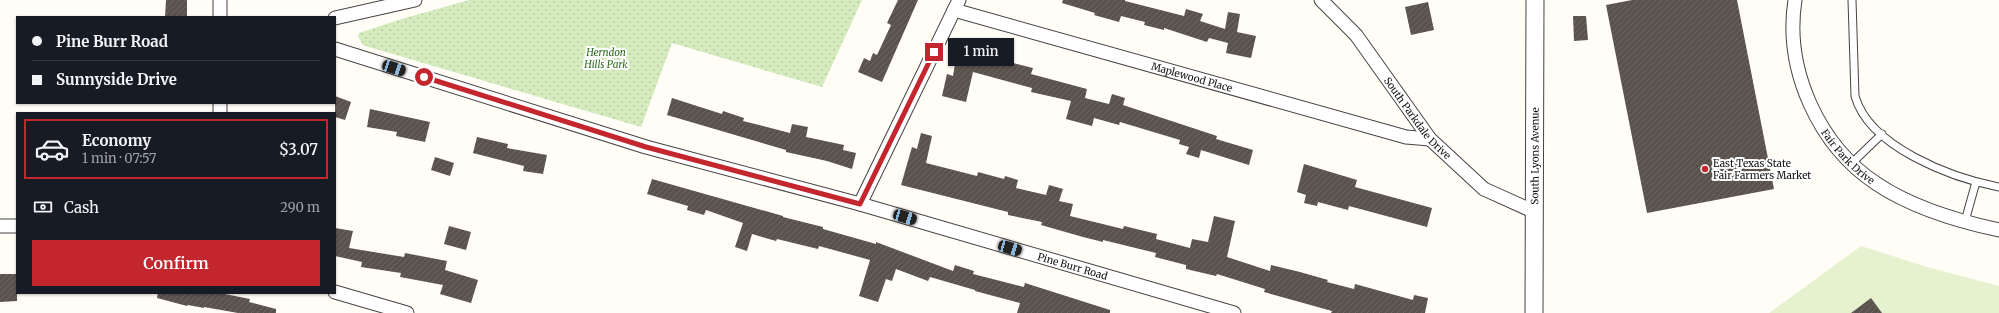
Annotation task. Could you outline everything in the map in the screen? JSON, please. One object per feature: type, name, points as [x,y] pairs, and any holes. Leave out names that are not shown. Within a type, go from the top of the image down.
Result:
[{"type":"street","points":[[220,0],[220,16]]},
{"type":"street","points":[[336,18],[415,0]]},
{"type":"street","name":"South Parkdale Drive","points":[[1321,0],[1356,36],[1430,139],[1484,189],[1535,212]]},
{"type":"street","name":"South Lyons Avenue","points":[[1534,313],[1535,0]]},
{"type":"street","name":"Fair Park Drive","points":[[1795,0],[1794,44],[1802,81],[1817,119],[1852,163],[1877,184],[1898,197],[1920,207],[1965,222],[1999,230]]},
{"type":"street","points":[[860,204],[956,5]]},
{"type":"street","name":"Maplewood Place","points":[[956,5],[1406,136],[1430,139]]},
{"type":"street","name":"Pine Burr Road","points":[[336,49],[646,147],[860,204],[1234,313]]},
{"type":"street","points":[[0,226],[16,226]]},
{"type":"street","points":[[336,292],[407,313]]},
{"type":"lane","points":[[1852,0],[1855,96],[1857,103],[1866,117],[1882,134],[1905,152],[1935,169],[1976,182],[1999,187]]},
{"type":"lane","points":[[1852,163],[1882,134]]},
{"type":"lane","points":[[1965,222],[1976,182]]},
{"type":"green space","name":"Herndon Hills Park","points":[[469,0],[862,0],[822,87],[672,43],[641,127],[369,47],[363,45],[358,36],[359,33],[405,18]]},
{"type":"green space","points":[[1861,246],[1927,267],[1999,286],[1999,313],[1769,313]]},
{"type":"building","points":[[166,0],[187,0],[187,16],[165,16]]},
{"type":"building","points":[[898,0],[918,0],[882,82],[858,72],[864,58],[870,61],[873,53],[877,55],[891,25],[887,23]]},
{"type":"building","points":[[1063,0],[1125,0],[1184,16],[1186,9],[1203,14],[1200,21],[1225,29],[1228,12],[1240,14],[1237,32],[1256,36],[1251,58],[1226,53],[1228,43],[1209,38],[1207,42],[1164,28],[1164,30],[1144,25],[1145,22],[1121,16],[1119,22],[1094,15],[1095,13],[1062,3]]},
{"type":"building","points":[[1632,0],[1737,0],[1774,189],[1647,213],[1606,5]]},
{"type":"building","points":[[1428,2],[1434,30],[1411,35],[1405,7]]},
{"type":"building","points":[[1573,16],[1586,16],[1588,40],[1574,41]]},
{"type":"building","points":[[966,46],[990,52],[989,57],[1033,68],[1031,74],[1087,89],[1085,98],[1109,104],[1112,94],[1125,98],[1123,105],[1217,136],[1216,139],[1253,150],[1249,165],[1201,150],[1199,158],[1186,154],[1189,147],[1179,144],[1180,140],[1120,122],[1119,125],[1094,118],[1092,126],[1066,119],[1071,101],[1031,92],[1032,88],[973,72],[966,102],[942,96],[947,74],[953,76],[955,64],[961,65]]},
{"type":"building","points":[[336,96],[351,102],[345,120],[336,117]]},
{"type":"building","points":[[672,98],[722,114],[723,111],[744,118],[743,121],[790,133],[792,124],[808,127],[806,137],[844,145],[843,150],[856,153],[852,169],[827,161],[786,152],[786,150],[667,115]]},
{"type":"building","points":[[370,109],[430,122],[425,142],[396,136],[397,132],[367,127]]},
{"type":"building","points":[[921,133],[932,136],[926,163],[977,176],[978,172],[1004,179],[1005,176],[1018,180],[1016,188],[1046,195],[1049,185],[1063,189],[1059,201],[1073,204],[1070,216],[1123,229],[1124,226],[1157,234],[1156,239],[1190,248],[1192,239],[1208,242],[1214,216],[1235,221],[1227,257],[1270,271],[1271,265],[1300,272],[1328,280],[1327,282],[1354,289],[1355,284],[1413,300],[1414,295],[1428,298],[1425,313],[1331,313],[1332,311],[1264,292],[1265,289],[1217,274],[1216,276],[1186,269],[1186,265],[1155,257],[1156,253],[1103,240],[1103,242],[1083,237],[1041,225],[1042,222],[1008,215],[1008,212],[901,185],[912,147],[917,149]]},
{"type":"building","points":[[477,137],[508,144],[507,148],[547,155],[543,174],[523,171],[524,166],[473,153]]},
{"type":"building","points":[[435,157],[454,163],[450,176],[431,170]]},
{"type":"building","points":[[1304,164],[1357,180],[1355,187],[1432,208],[1427,227],[1349,206],[1348,210],[1318,202],[1317,206],[1304,203],[1306,195],[1297,192]]},
{"type":"building","points":[[652,179],[823,227],[823,229],[876,244],[876,242],[953,271],[955,265],[974,271],[973,274],[1024,287],[1025,283],[1110,310],[1110,313],[1017,313],[1020,303],[930,277],[928,281],[896,269],[892,281],[886,279],[878,302],[859,296],[870,260],[819,246],[818,249],[777,239],[776,241],[752,234],[747,251],[735,247],[743,223],[706,210],[704,215],[687,210],[688,206],[647,194]]},
{"type":"building","points":[[449,226],[471,232],[466,250],[444,244]]},
{"type":"building","points":[[336,228],[353,231],[349,248],[404,257],[405,253],[447,261],[445,270],[478,280],[471,303],[440,294],[443,285],[400,277],[401,273],[361,267],[362,262],[336,256]]},
{"type":"building","points":[[0,274],[16,274],[17,301],[0,302]]},
{"type":"building","points":[[158,294],[225,294],[250,299],[249,302],[276,309],[276,313],[238,313],[204,307],[187,306],[157,298]]},
{"type":"building","points":[[1871,298],[1882,313],[1851,313]]},
{"type":"place","name":"East Texas State Fair Farmers Market","points":[[1705,169]]},
{"type":"route","points":[[424,77],[646,147],[860,204],[934,52]]}]
